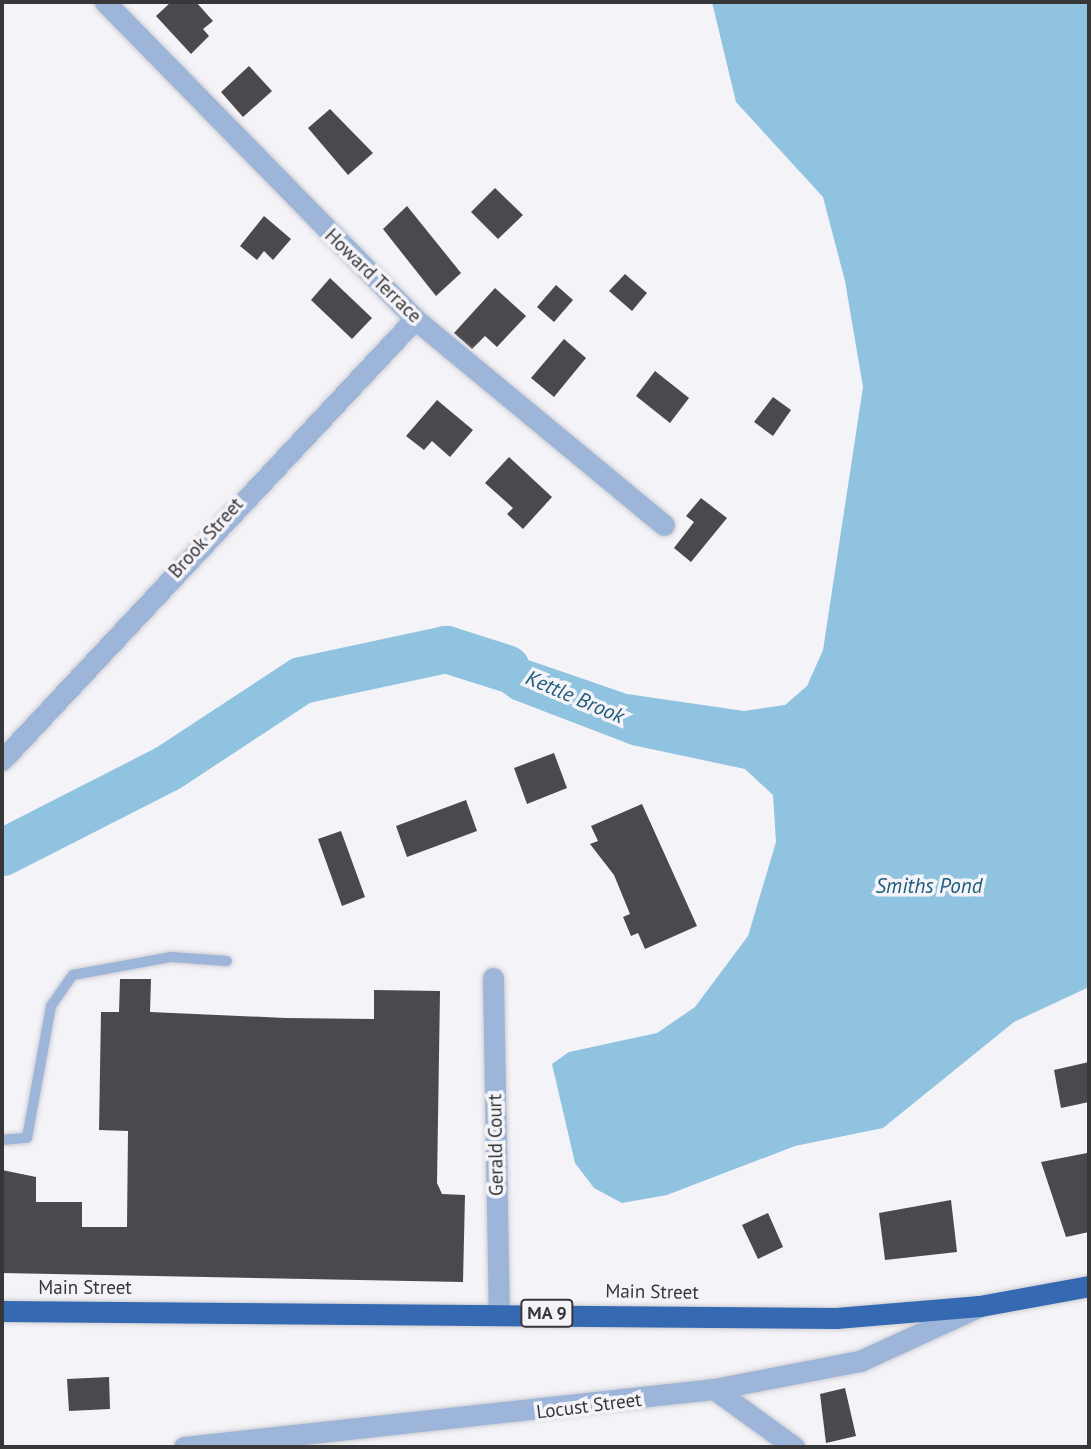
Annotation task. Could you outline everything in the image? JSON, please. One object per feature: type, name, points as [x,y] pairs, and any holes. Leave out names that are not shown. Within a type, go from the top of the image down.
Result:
[{"type":"highway","name":"Main Street","points":[[2,1311],[499,1312],[836,1318],[980,1306],[1089,1286]]},
{"type":"street","name":"Howard Terrace","points":[[105,2],[415,319],[664,525]]},
{"type":"street","name":"Brook Street","points":[[2,760],[415,319]]},
{"type":"street","name":"Gerald Court","points":[[493,978],[499,1312]]},
{"type":"street","name":"Locust Street","points":[[184,1447],[714,1390],[860,1361],[980,1306]]},
{"type":"street","points":[[714,1390],[794,1447]]},
{"type":"lane","points":[[2,1140],[27,1138],[51,1006],[73,975],[171,957],[227,961]]},
{"type":"water","name":"Smiths Pond","points":[[712,2],[1089,2],[1089,987],[1014,1022],[883,1128],[795,1146],[667,1195],[622,1203],[594,1188],[575,1163],[552,1064],[569,1052],[657,1033],[695,1007],[748,936],[776,842],[773,795],[745,769],[632,745],[512,699],[473,671],[448,668],[446,649],[459,636],[627,694],[744,711],[785,705],[807,686],[823,650],[863,387],[845,281],[823,197],[736,102]]},
{"type":"building","points":[[171,2],[196,2],[213,21],[203,29],[209,36],[191,54],[156,16]]},
{"type":"building","points":[[249,66],[272,91],[243,117],[221,92]]},
{"type":"building","points":[[330,109],[373,153],[348,175],[308,128]]},
{"type":"building","points":[[495,188],[523,215],[498,239],[471,212]]},
{"type":"building","points":[[407,206],[461,273],[436,296],[383,229]]},
{"type":"building","points":[[264,216],[291,239],[273,260],[264,251],[257,260],[240,246]]},
{"type":"building","points":[[625,274],[647,293],[632,311],[609,291]]},
{"type":"building","points":[[330,278],[372,318],[352,339],[311,300]]},
{"type":"building","points":[[556,285],[573,300],[554,322],[537,307]]},
{"type":"building","points":[[495,288],[526,316],[497,347],[485,336],[472,349],[454,333]]},
{"type":"building","points":[[564,339],[586,358],[554,397],[531,378]]},
{"type":"building","points":[[655,371],[689,398],[670,423],[636,396]]},
{"type":"building","points":[[773,397],[791,410],[773,436],[754,422]]},
{"type":"building","points":[[437,400],[473,430],[450,457],[432,441],[424,450],[406,436]]},
{"type":"building","points":[[509,457],[552,497],[523,529],[507,514],[513,508],[485,483]]},
{"type":"building","points":[[701,498],[727,518],[691,562],[674,548],[694,522],[686,516]]},
{"type":"building","points":[[554,753],[567,788],[527,804],[514,768]]},
{"type":"building","points":[[466,800],[477,831],[407,857],[396,826]]},
{"type":"building","points":[[642,804],[697,926],[645,949],[638,933],[631,936],[623,917],[630,914],[614,875],[590,844],[598,841],[591,826]]},
{"type":"building","points":[[341,831],[365,897],[342,906],[318,839]]},
{"type":"building","points":[[120,979],[151,979],[150,1012],[285,1018],[374,1019],[374,990],[440,991],[437,1183],[442,1194],[465,1195],[463,1282],[2,1273],[2,1170],[36,1177],[36,1202],[82,1202],[82,1227],[127,1227],[128,1131],[99,1130],[101,1012],[119,1012]]},
{"type":"building","points":[[1089,1062],[1089,1102],[1061,1108],[1054,1070]]},
{"type":"building","points":[[1087,1153],[1089,1232],[1066,1237],[1041,1162]]},
{"type":"building","points":[[951,1200],[957,1252],[885,1260],[879,1213]]},
{"type":"building","points":[[768,1213],[783,1247],[758,1259],[742,1225]]},
{"type":"building","points":[[109,1377],[110,1409],[69,1411],[67,1379]]},
{"type":"building","points":[[845,1388],[856,1436],[826,1443],[820,1394]]},
{"type":"waterway","name":"Kettle Brook","points":[[2,852],[167,768],[301,680],[446,649],[506,668]]}]
